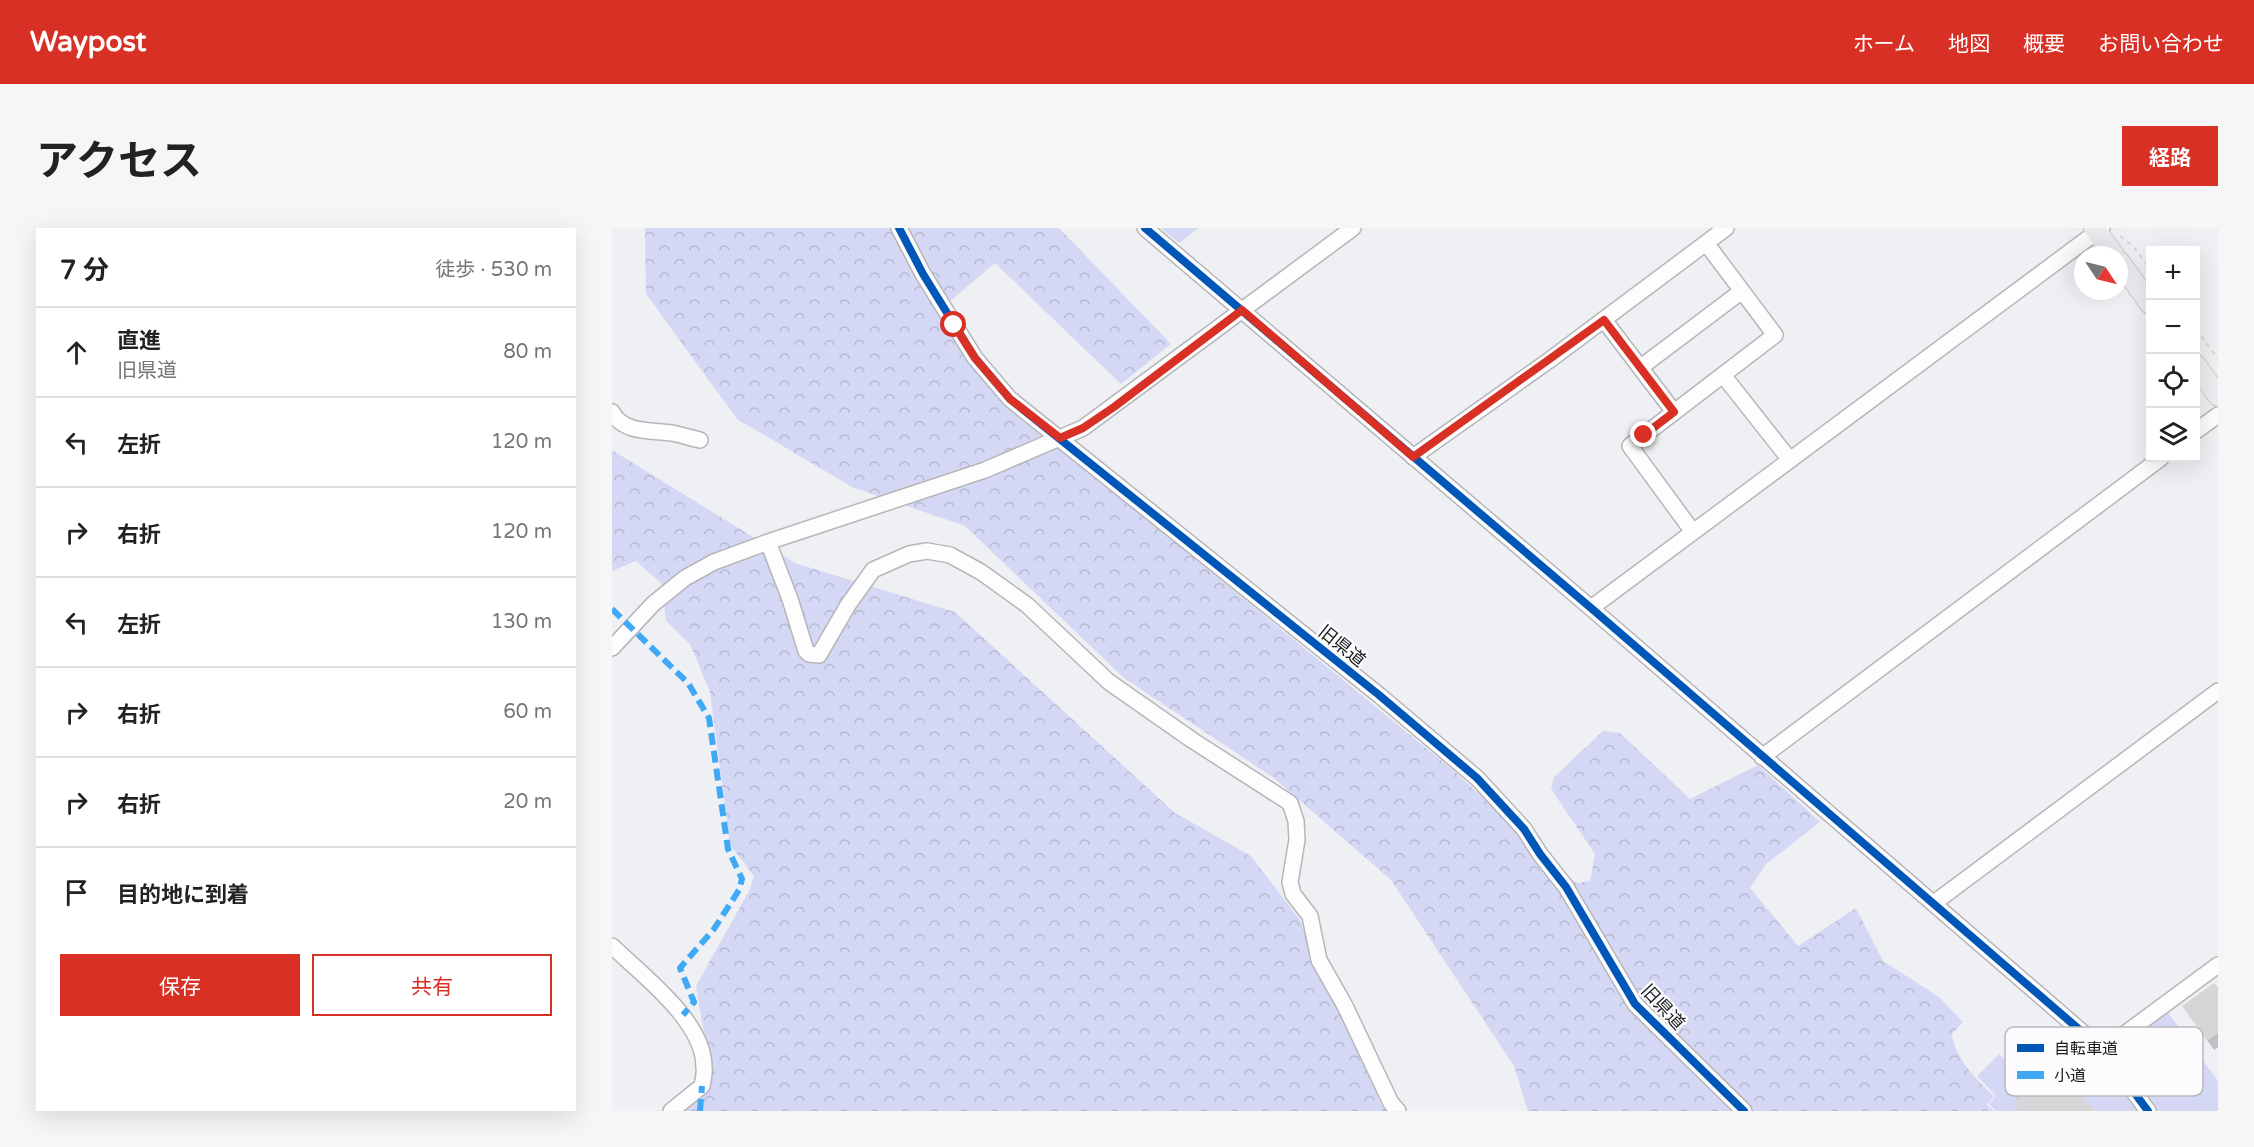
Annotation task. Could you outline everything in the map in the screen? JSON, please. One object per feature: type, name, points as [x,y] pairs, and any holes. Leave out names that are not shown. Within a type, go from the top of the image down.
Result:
[{"type":"main road","points":[[2098,229],[2108,246]]},
{"type":"main road","points":[[2128,273],[2148,300]]},
{"type":"main road","points":[[2200,371],[2218,396]]},
{"type":"street","name":"旧県道","points":[[900,228],[923,274],[975,358],[1010,399],[1379,695],[1477,778],[1524,829],[1566,888],[1635,1004],[1744,1111]]},
{"type":"street","points":[[1145,228],[1591,608],[2077,1027]]},
{"type":"street","points":[[612,648],[653,604],[685,578],[714,562],[974,473],[1083,428],[1353,228]]},
{"type":"street","points":[[1413,457],[1604,320],[1726,228]]},
{"type":"street","points":[[1591,608],[2098,229]]},
{"type":"street","points":[[1693,532],[1629,446],[1775,335],[1706,243]]},
{"type":"street","points":[[1641,367],[1742,291]]},
{"type":"street","points":[[1604,320],[1674,412]]},
{"type":"street","points":[[1723,375],[1790,460]]},
{"type":"street","points":[[612,412],[615,418],[627,426],[642,431],[674,434],[700,440]]},
{"type":"street","points":[[2200,428],[2218,415]]},
{"type":"street","points":[[1762,757],[2156,462]]},
{"type":"street","points":[[768,542],[809,654],[819,654],[848,605],[873,570],[909,554],[927,551],[950,555],[981,572],[1026,604],[1109,682],[1192,740],[1290,803],[1296,821],[1297,840],[1290,882],[1293,894],[1310,916],[1318,960],[1345,1006],[1398,1111]]},
{"type":"street","points":[[1934,903],[2218,691]]},
{"type":"street","points":[[612,946],[683,1015],[695,1034],[705,1066],[702,1086],[671,1111]]},
{"type":"street","points":[[2134,1027],[2218,965]]},
{"type":"street","points":[[2137,1096],[2148,1111]]},
{"type":"path","points":[[2120,235],[2133,246],[2146,263]]},
{"type":"path","points":[[2200,334],[2218,359]]},
{"type":"green space","points":[[645,228],[1059,228],[1171,344],[1121,384],[995,263],[937,312],[1004,402],[1454,771],[1576,883],[1590,881],[1595,854],[1551,789],[1554,777],[1603,731],[1620,733],[1690,799],[1758,765],[1820,822],[1766,864],[1750,888],[1798,946],[1856,908],[1883,961],[1939,997],[1963,1022],[1952,1034],[1957,1052],[1968,1068],[1994,1096],[1987,1105],[1994,1111],[1528,1111],[1514,1066],[1391,880],[1274,778],[1124,678],[965,526],[852,487],[737,419],[646,294]]},
{"type":"green space","points":[[1161,228],[1199,228],[1179,243]]},
{"type":"green space","points":[[612,450],[795,563],[955,612],[1175,813],[1251,856],[1300,920],[1381,1104],[1387,1111],[682,1111],[712,1082],[696,986],[749,891],[754,876],[730,845],[710,692],[690,644],[666,621],[661,583],[636,561],[612,571]]},
{"type":"green space","points":[[2166,1010],[2178,1027],[2143,1027]]},
{"type":"green space","points":[[1999,1054],[2005,1060],[2005,1096],[2203,1096],[2203,1061],[2218,1081],[2218,1111],[1996,1111],[1989,1104],[1996,1096],[1977,1076]]},
{"type":"building","points":[[2214,983],[2218,988],[2218,1033],[2207,1041],[2203,1035],[2203,1027],[2197,1027],[2182,1006]]},
{"type":"building","points":[[2015,1096],[2081,1096],[2096,1111],[2019,1111],[2013,1105],[2018,1099]]},
{"type":"marked path","points":[[612,609],[688,683],[709,718],[728,849],[742,879],[739,890],[714,929],[680,968],[694,1002],[683,1015]]},
{"type":"marked path","points":[[700,1111],[702,1086]]},
{"type":"cycle path","points":[[899,228],[923,274],[975,358],[1010,399],[1379,695],[1477,778],[1524,829],[1566,887],[1635,1004],[1744,1111]]},
{"type":"cycle path","points":[[1145,228],[1591,608],[2076,1027]]},
{"type":"cycle path","points":[[2137,1096],[2148,1111]]},
{"type":"route","points":[[954,325],[975,358],[1010,399],[1060,438],[1083,428],[1114,407],[1242,310],[1413,457],[1604,320],[1674,412],[1644,435]]}]
